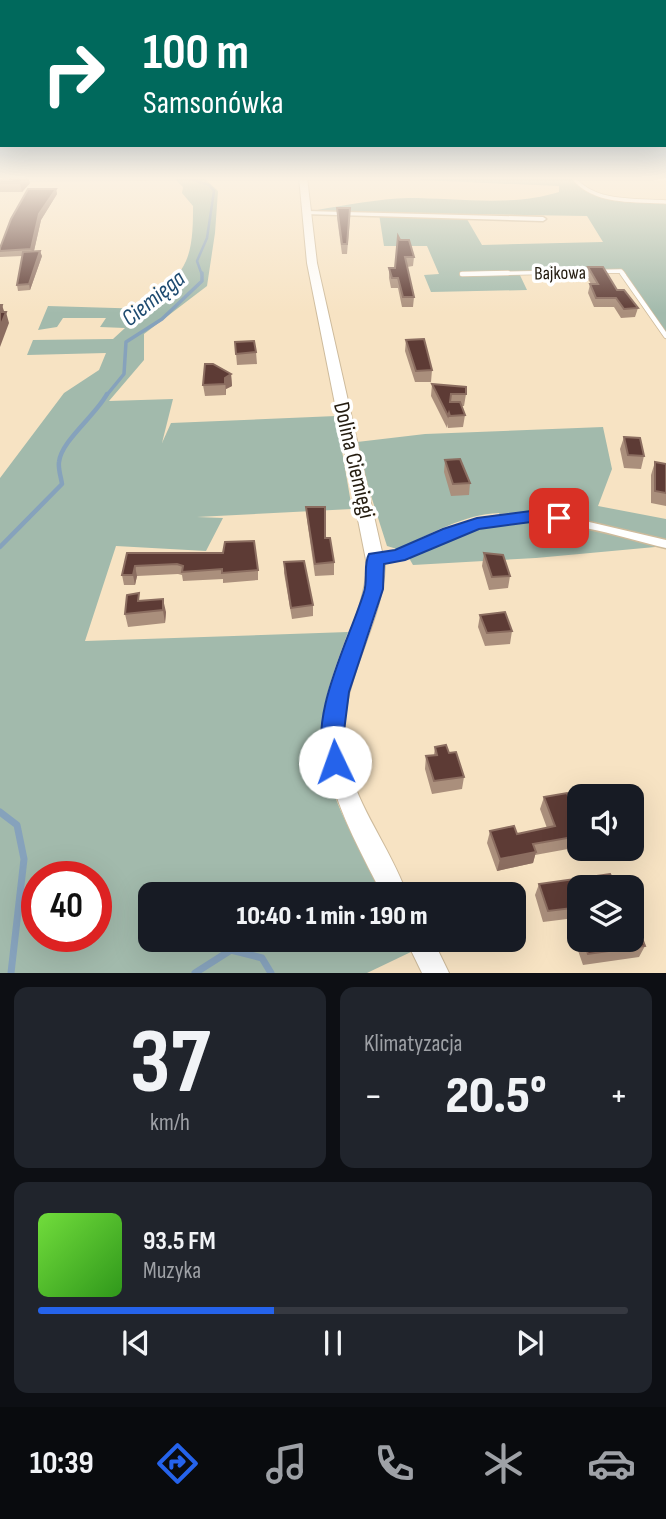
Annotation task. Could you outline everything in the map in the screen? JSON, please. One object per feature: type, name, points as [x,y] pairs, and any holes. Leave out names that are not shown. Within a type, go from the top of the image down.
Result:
[{"type":"street","name":"Dolina Ciemięgi","points":[[307,222],[314,274],[375,559],[374,589],[338,692],[333,744],[338,774],[352,811],[389,882]]},
{"type":"street","points":[[375,559],[398,556],[477,523],[537,516],[575,521],[666,544]]},
{"type":"street","points":[[425,952],[436,973]]},
{"type":"lane","name":"Bajkowa","points":[[462,274],[621,271],[666,336]]},
{"type":"green space","points":[[192,222],[216,222],[207,286],[144,334],[144,360],[109,401],[173,399],[162,443],[171,423],[336,416],[352,509],[197,517],[223,518],[206,551],[116,546],[85,641],[348,632],[330,685],[322,741],[337,801],[378,882],[138,882],[138,952],[411,952],[367,973],[0,973],[0,478],[64,393],[99,370],[106,353],[27,355],[33,340],[113,339],[125,328],[100,327],[106,318],[63,318],[57,327],[38,330],[48,306],[148,309],[164,299],[181,271],[190,248]]},
{"type":"green space","points":[[380,222],[469,222],[482,245],[603,242],[591,222],[666,222],[666,332],[622,269],[518,271],[527,290],[431,292],[424,275],[439,274],[427,246],[384,246]]},
{"type":"green space","points":[[603,427],[612,469],[598,506],[666,519],[666,546],[536,558],[413,565],[409,558],[452,537],[504,523],[499,513],[460,521],[397,549],[387,546],[357,442],[425,434]]},
{"type":"building","points":[[10,222],[37,222],[31,249],[0,251]]},
{"type":"building","points":[[339,222],[349,222],[347,244],[342,244]]},
{"type":"building","points":[[398,236],[400,240],[409,240],[414,257],[405,257],[414,297],[403,297],[398,278],[392,278],[389,268],[395,268]]},
{"type":"building","points":[[40,251],[29,284],[17,285],[23,252]]},
{"type":"building","points":[[588,267],[603,267],[617,290],[624,290],[638,308],[624,309],[616,298],[596,298],[590,284],[598,284]]},
{"type":"building","points":[[0,312],[6,312],[0,327]]},
{"type":"building","points":[[424,339],[432,370],[416,371],[406,340]]},
{"type":"building","points":[[254,341],[256,352],[236,354],[235,342]]},
{"type":"building","points":[[205,364],[213,364],[231,374],[225,378],[225,384],[203,385]]},
{"type":"building","points":[[432,384],[466,387],[466,394],[451,394],[450,402],[460,402],[465,415],[450,416],[449,413],[448,416]]},
{"type":"building","points":[[624,437],[640,438],[644,456],[628,455]]},
{"type":"building","points":[[460,459],[470,483],[453,484],[445,460]]},
{"type":"building","points":[[655,462],[666,464],[666,493],[655,491]]},
{"type":"building","points":[[306,507],[325,507],[325,538],[330,538],[334,562],[315,564]]},
{"type":"building","points":[[254,541],[258,570],[182,572],[183,566],[177,564],[135,566],[133,575],[122,575],[127,553],[223,553],[225,542]]},
{"type":"building","points":[[484,553],[503,555],[510,576],[492,577]]},
{"type":"building","points":[[304,561],[313,605],[291,608],[284,562]]},
{"type":"building","points":[[139,593],[138,601],[163,599],[163,610],[125,614],[127,595]]},
{"type":"building","points":[[505,612],[512,631],[487,633],[480,615]]},
{"type":"building","points":[[446,745],[449,753],[456,752],[464,777],[434,781],[426,756],[437,755],[435,747]]},
{"type":"building","points":[[567,793],[567,838],[533,844],[536,852],[500,859],[490,831],[514,826],[517,834],[555,826],[544,797]]},
{"type":"building","points":[[567,880],[567,909],[548,911],[539,884]]},
{"type":"waterway","name":"Ciemięga","points":[[202,275],[197,261],[207,238],[209,222]]},
{"type":"waterway","name":"Ciemięga","points":[[106,396],[124,374],[126,342],[162,319],[202,281],[202,275]]},
{"type":"waterway","name":"Ciemięga","points":[[0,547],[62,484],[59,465],[61,454],[107,394]]},
{"type":"waterway","name":"Ciemięga","points":[[0,812],[17,825],[24,859],[11,973]]},
{"type":"waterway","name":"Ciemięga","points":[[195,973],[231,950],[262,958],[271,973]]},
{"type":"route","points":[[335,762],[333,731],[338,692],[374,589],[375,559],[398,556],[477,523],[543,516],[559,518]]}]
